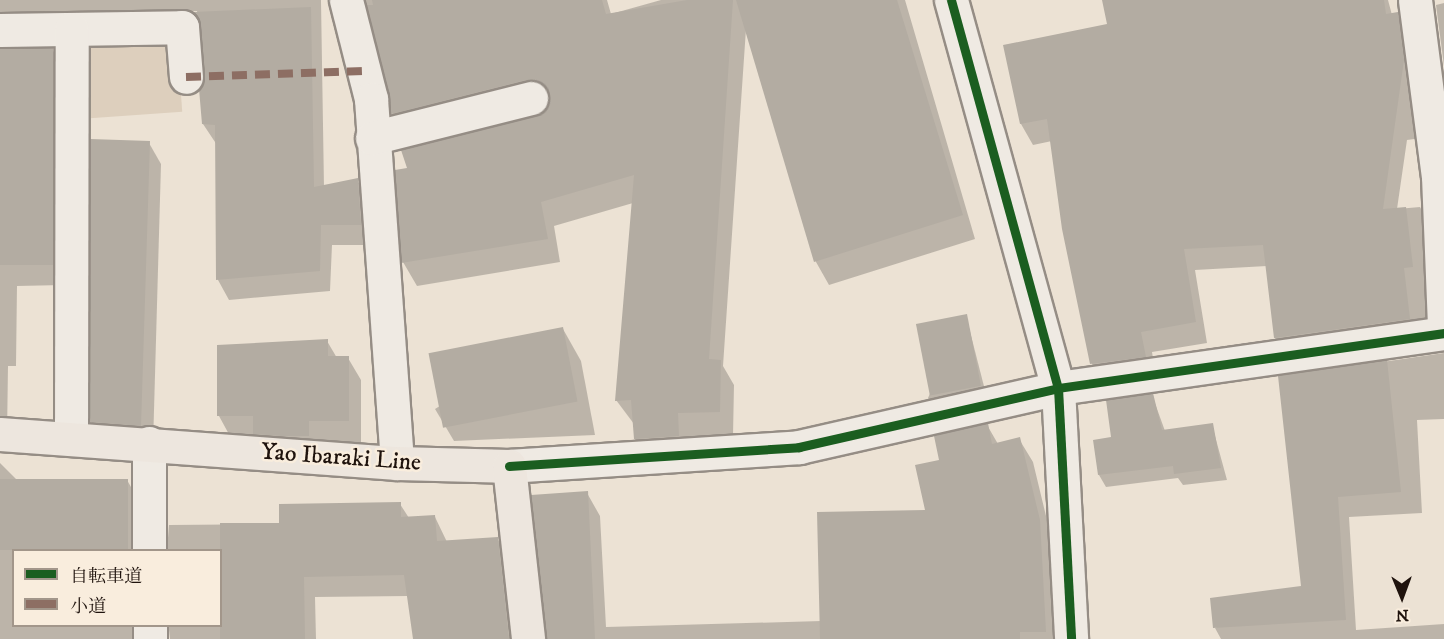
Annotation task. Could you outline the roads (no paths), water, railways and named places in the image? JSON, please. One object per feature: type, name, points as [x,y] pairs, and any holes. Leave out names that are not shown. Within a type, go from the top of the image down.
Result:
[{"type":"main road","name":"Yao Ibaraki Line","points":[[0,434],[149,443],[397,463],[509,465]]},
{"type":"main road","points":[[509,465],[528,639]]},
{"type":"street","points":[[346,0],[371,99],[397,463]]},
{"type":"street","points":[[951,0],[1058,388],[1071,639]]},
{"type":"street","points":[[1415,0],[1441,176],[1444,326]]},
{"type":"street","points":[[0,30],[182,27],[186,77]]},
{"type":"street","points":[[71,439],[72,29]]},
{"type":"street","points":[[372,138],[531,98]]},
{"type":"street","points":[[509,465],[799,447],[1058,388],[1444,333]]},
{"type":"street","points":[[149,443],[149,549]]}]
